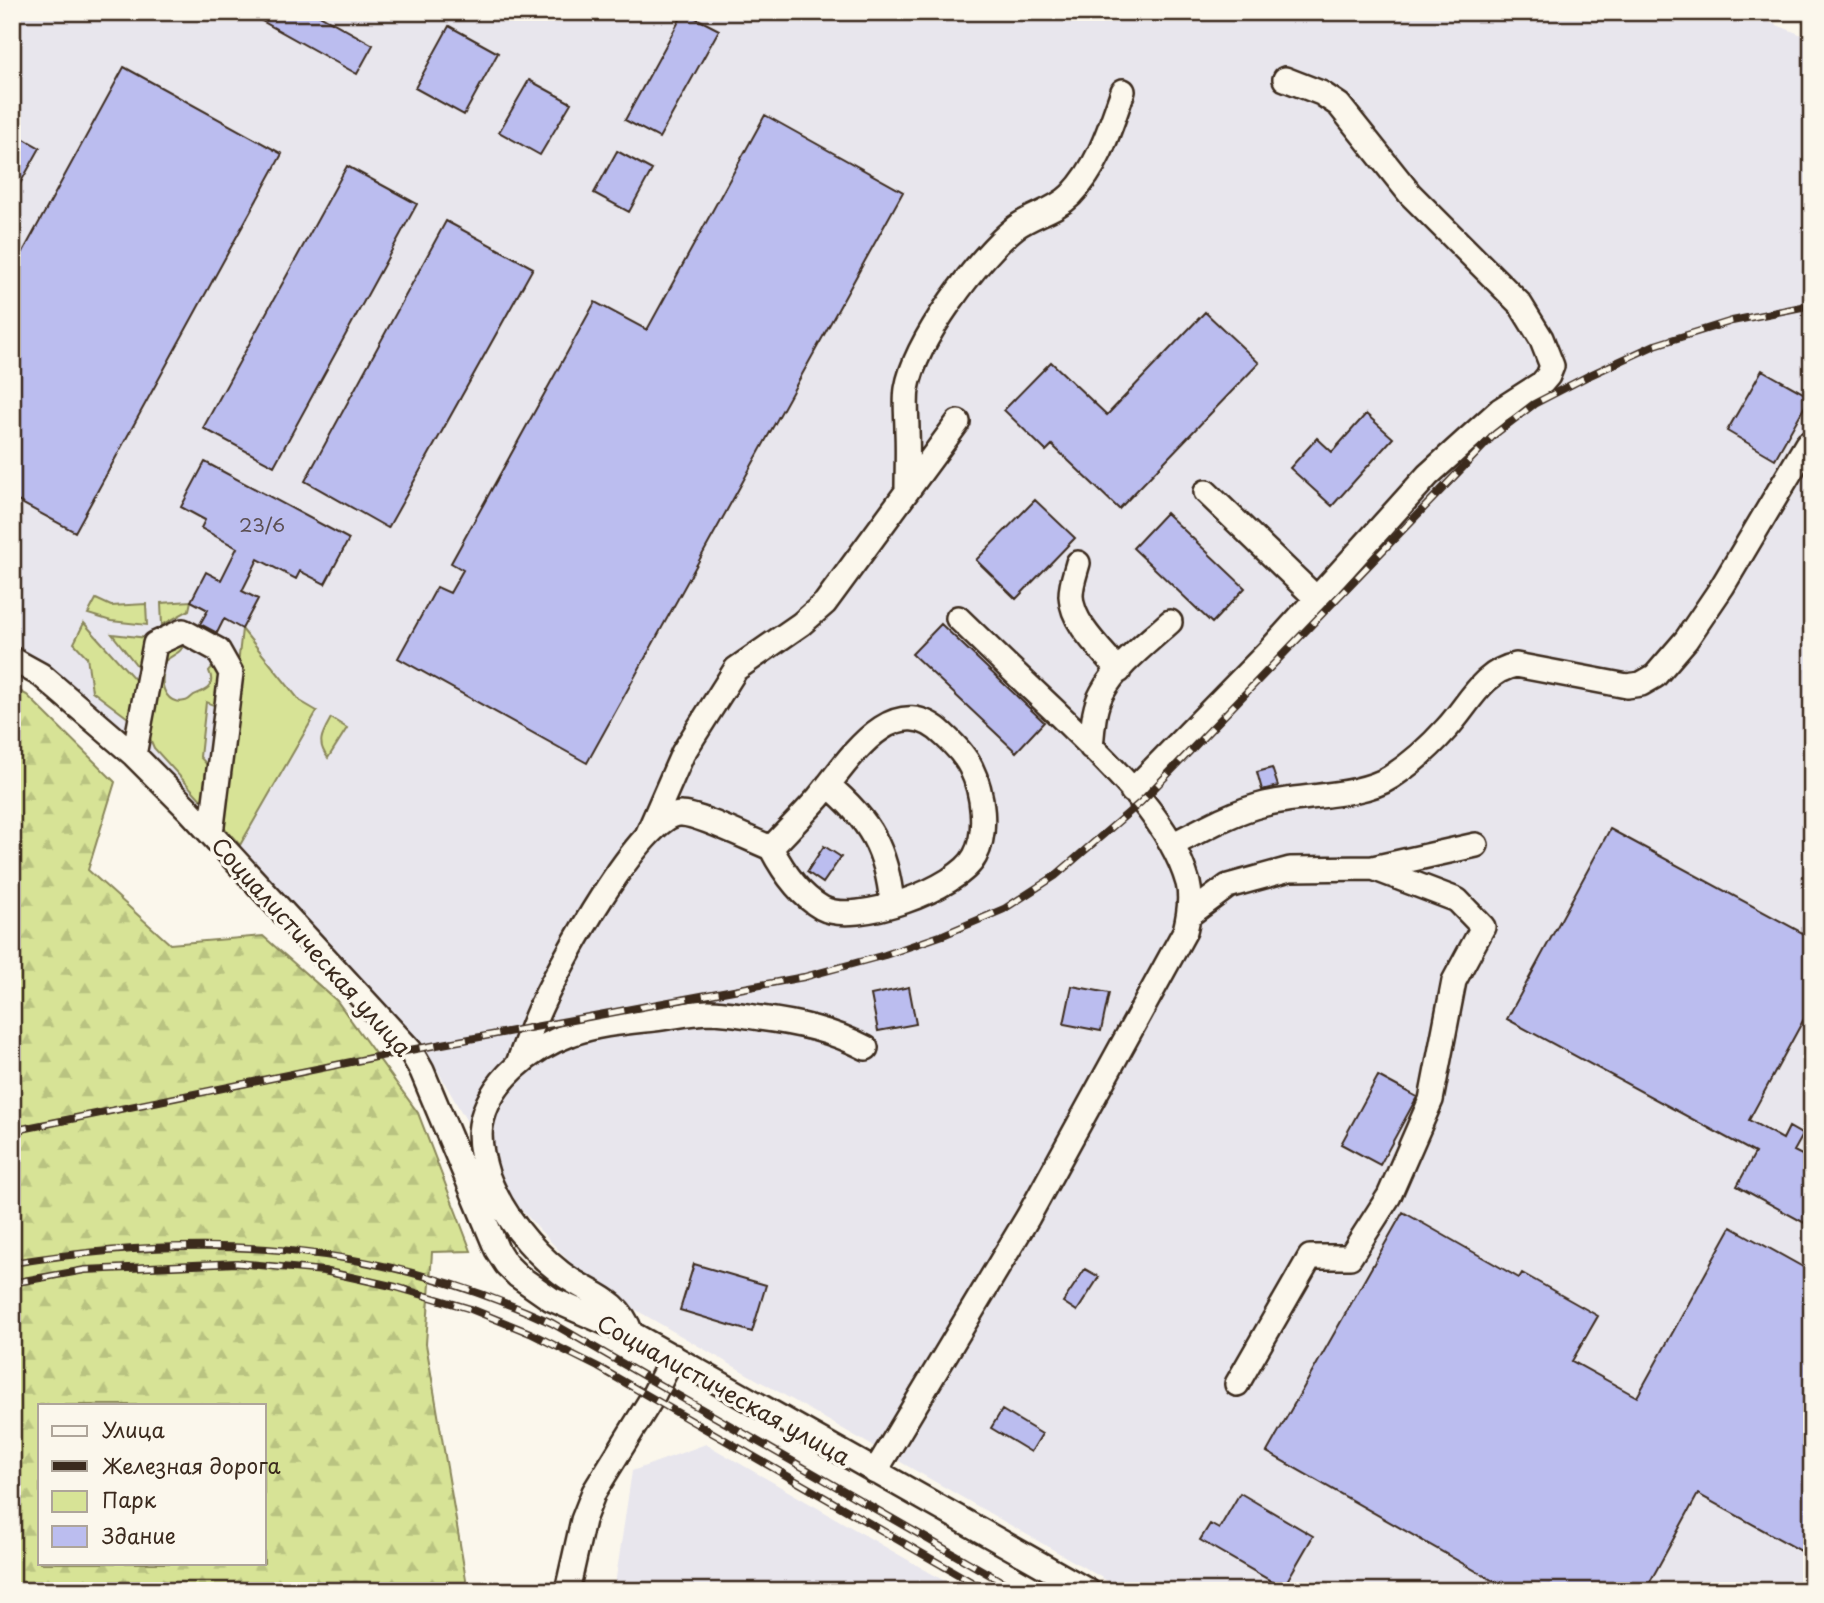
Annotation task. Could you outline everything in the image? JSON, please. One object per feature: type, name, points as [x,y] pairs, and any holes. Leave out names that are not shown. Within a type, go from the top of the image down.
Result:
[{"type":"street","points":[[1132,791],[1244,678],[1429,475],[1500,410],[1542,383],[1552,366],[1541,338],[1520,304],[1416,202],[1339,105],[1321,93],[1285,79]]},
{"type":"street","points":[[907,490],[907,389],[921,350],[953,299],[1001,239],[1028,218],[1055,208],[1083,181],[1099,156],[1123,91]]},
{"type":"street","points":[[646,836],[677,765],[727,680],[746,659],[801,624],[825,603],[958,422]]},
{"type":"street","points":[[1172,845],[1220,819],[1255,807],[1346,791],[1388,779],[1445,730],[1491,674],[1503,667],[1516,664],[1628,686],[1641,684],[1655,676],[1686,640],[1722,587],[1807,444]]},
{"type":"street","points":[[1206,492],[1317,599]]},
{"type":"street","points":[[1078,563],[1071,592],[1075,612],[1089,635],[1119,671]]},
{"type":"street","points":[[875,1472],[1028,1217],[1185,931],[1189,915],[1188,884],[1172,845],[1132,791],[1091,747],[958,618]]},
{"type":"street","points":[[1091,747],[1098,702],[1102,693],[1119,671],[1170,622]]},
{"type":"street","points":[[134,755],[155,644],[183,631],[218,650],[231,673],[211,834]]},
{"type":"street","name":"Социалистическая улица","points":[[12,659],[41,674],[134,755],[211,834],[410,1051],[422,1071],[497,1250],[506,1264],[525,1281],[551,1299],[631,1333],[673,1356],[1088,1591]]},
{"type":"street","points":[[517,1066],[541,1005],[600,898],[646,836],[669,816],[680,813],[771,848],[791,881],[822,908],[845,912],[921,896],[960,873],[975,857],[981,836],[981,805],[975,778],[958,749],[929,723],[920,719],[902,720],[881,728],[870,737],[835,773],[828,785],[771,848]]},
{"type":"street","points":[[828,785],[860,816],[876,839],[886,866],[892,904]]},
{"type":"street","points":[[1189,915],[1228,886],[1290,869],[1373,869],[1476,845]]},
{"type":"street","points":[[1237,1384],[1310,1257],[1350,1257],[1389,1196],[1431,1100],[1454,981],[1483,927],[1457,900],[1373,869]]},
{"type":"street","points":[[631,1333],[620,1311],[564,1276],[536,1251],[513,1223],[489,1179],[483,1160],[481,1125],[504,1079],[536,1051],[570,1034],[601,1026],[706,1012],[803,1024],[842,1036],[866,1048]]},
{"type":"street","points":[[568,1591],[583,1520],[594,1493],[652,1398],[673,1356]]},
{"type":"shaded area","points":[[12,12],[1744,12],[1812,39],[1812,1591],[1125,1591],[589,1283],[513,1201],[426,1051],[280,891],[160,767],[12,648]]},
{"type":"shaded area","points":[[706,1444],[962,1591],[614,1591],[632,1471]]},
{"type":"green space","points":[[96,599],[111,606],[146,604],[147,625],[111,621],[88,614]]},
{"type":"green space","points":[[191,601],[189,610],[162,625],[161,603]]},
{"type":"green space","points":[[84,623],[139,684],[132,721],[92,691],[87,657],[74,643]]},
{"type":"green space","points":[[242,629],[300,701],[317,711],[240,845],[222,825],[221,817]]},
{"type":"green space","points":[[112,634],[147,638],[142,672]]},
{"type":"green space","points":[[184,642],[180,651],[165,661],[160,675],[163,676],[167,695],[174,701],[186,701],[209,687],[209,671],[213,666],[211,661],[221,669],[219,707],[206,702],[200,757],[212,770],[204,803],[154,748],[148,734],[161,653]]},
{"type":"green space","points":[[12,687],[27,695],[115,782],[88,870],[170,944],[263,936],[337,1001],[418,1113],[471,1251],[432,1252],[426,1344],[468,1591],[12,1591]]},
{"type":"green space","points":[[331,718],[347,728],[328,758],[321,743]]},
{"type":"building","points":[[246,12],[314,12],[373,45],[357,74]]},
{"type":"building","points":[[684,12],[719,30],[659,138],[625,120]]},
{"type":"building","points":[[449,26],[498,53],[464,115],[415,88]]},
{"type":"building","points":[[124,67],[282,154],[75,532],[12,498],[12,272]]},
{"type":"building","points":[[529,80],[571,103],[540,155],[499,132]]},
{"type":"building","points":[[765,115],[903,192],[587,763],[398,658],[437,587],[450,593],[463,570],[451,563],[595,302],[647,330]]},
{"type":"building","points":[[12,132],[40,148],[12,198]]},
{"type":"building","points":[[617,151],[652,170],[629,212],[594,193]]},
{"type":"building","points":[[347,166],[417,204],[274,466],[203,428]]},
{"type":"building","points":[[446,221],[533,268],[388,528],[305,481]]},
{"type":"building","points":[[1205,312],[1259,363],[1119,509],[1052,445],[1046,451],[1004,410],[1051,362],[1107,415]]},
{"type":"building","points":[[1762,370],[1810,397],[1775,459],[1727,431]]},
{"type":"building","points":[[1366,414],[1393,438],[1332,506],[1290,468],[1317,438],[1332,452]]},
{"type":"building","points":[[205,462],[349,539],[325,584],[300,571],[296,579],[258,559],[242,591],[258,599],[242,629],[224,619],[217,633],[200,624],[208,610],[191,601],[206,572],[221,580],[237,548],[201,528],[205,520],[181,507]]},
{"type":"building","points":[[1035,500],[1075,538],[1016,599],[976,560]]},
{"type":"building","points":[[1166,513],[1245,588],[1212,623],[1133,548]]},
{"type":"building","points":[[941,624],[1044,722],[1016,752],[912,654]]},
{"type":"building","points":[[1272,768],[1278,786],[1262,790],[1257,772]]},
{"type":"building","points":[[1610,829],[1812,938],[1812,1004],[1749,1120],[1783,1139],[1789,1127],[1803,1135],[1794,1151],[1812,1160],[1812,1227],[1737,1186],[1755,1153],[1507,1019]]},
{"type":"building","points":[[824,846],[841,857],[823,883],[807,872]]},
{"type":"building","points":[[1072,986],[1109,993],[1101,1031],[1064,1024]]},
{"type":"building","points":[[909,987],[916,1024],[878,1031],[871,995]]},
{"type":"building","points":[[1378,1076],[1417,1097],[1380,1165],[1341,1144]]},
{"type":"building","points":[[1403,1212],[1519,1278],[1522,1273],[1598,1316],[1572,1361],[1637,1397],[1731,1227],[1812,1272],[1812,1557],[1698,1494],[1645,1591],[1511,1591],[1267,1452]]},
{"type":"building","points":[[694,1264],[766,1285],[752,1332],[680,1310]]},
{"type":"building","points":[[1085,1269],[1099,1277],[1077,1311],[1063,1302]]},
{"type":"building","points":[[1002,1410],[1042,1434],[1031,1452],[991,1428]]},
{"type":"building","points":[[1240,1493],[1313,1536],[1283,1588],[1200,1540],[1210,1524],[1219,1529]]},
{"type":"railway","points":[[12,1131],[410,1050],[804,977],[885,955],[943,935],[1004,909],[1055,876],[1141,802],[1495,434],[1534,404],[1655,345],[1732,321],[1812,305]]},
{"type":"railway","points":[[12,1263],[83,1253],[152,1248],[220,1247],[287,1251],[354,1260],[420,1275],[486,1296],[552,1323],[1018,1591]]},
{"type":"railway","points":[[12,1283],[85,1270],[237,1263],[324,1271],[396,1287],[471,1309],[530,1333],[598,1367],[987,1591]]}]
